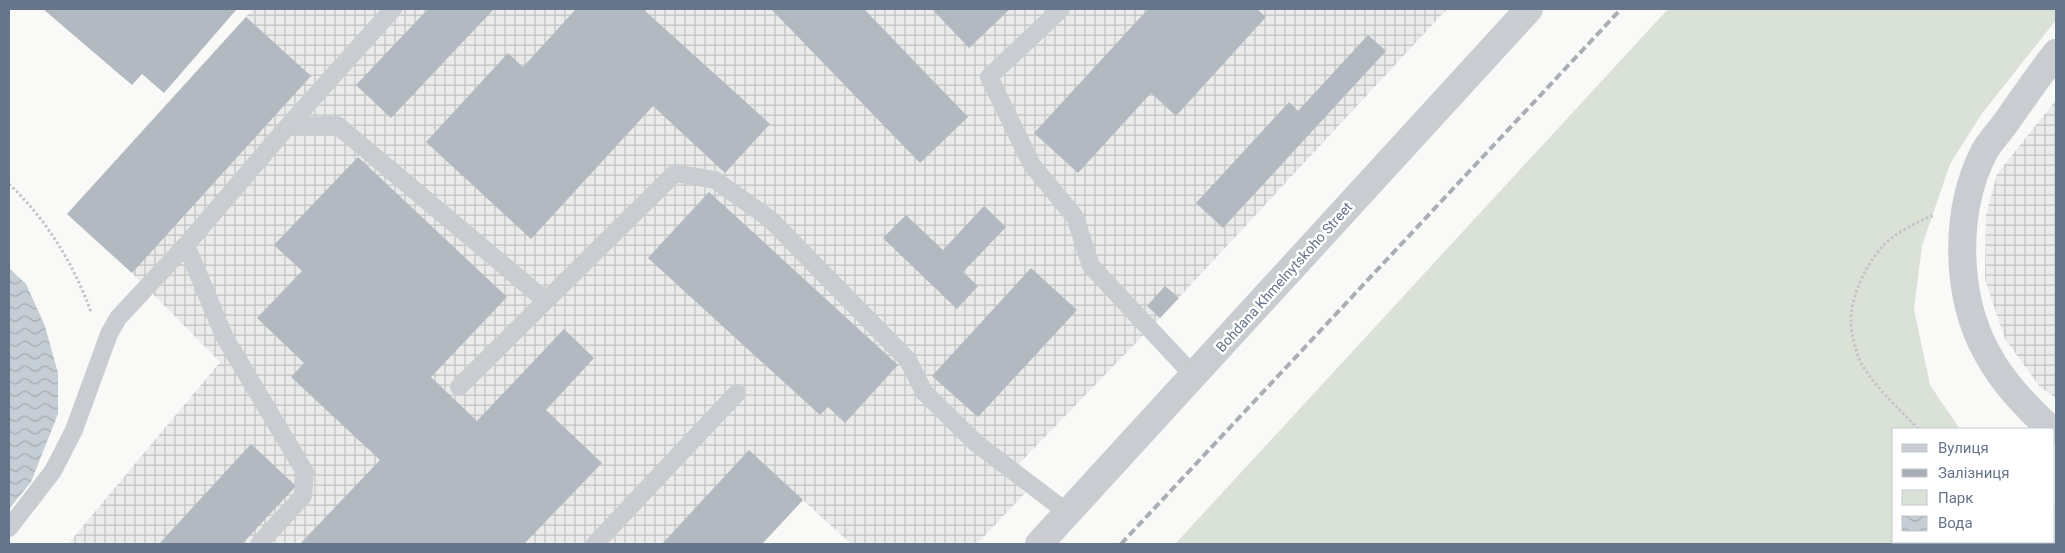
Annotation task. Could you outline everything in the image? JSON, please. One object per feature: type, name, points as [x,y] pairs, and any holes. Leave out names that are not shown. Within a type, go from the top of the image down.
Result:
[{"type":"street","name":"Bohdana Khmelnytskoho Street","points":[[1039,544],[1529,9]]},
{"type":"street","points":[[2049,428],[2016,397],[1987,354],[1971,319],[1964,274],[1962,233],[1966,201],[1984,151],[2056,53]]},
{"type":"lane","points":[[9,528],[53,471],[74,430],[109,334],[118,318],[186,245],[288,126],[393,9]]},
{"type":"lane","points":[[1061,9],[989,77],[1032,165],[1075,217],[1091,266],[1194,376]]},
{"type":"lane","points":[[288,126],[337,125],[546,301]]},
{"type":"lane","points":[[459,387],[676,173],[715,180],[770,219],[908,360],[924,392],[976,444],[1068,513]]},
{"type":"lane","points":[[186,245],[225,338],[305,472],[303,496],[259,544]]},
{"type":"lane","points":[[595,544],[737,393]]},
{"type":"path","points":[[9,184],[40,216],[82,286],[93,318],[102,354]]},
{"type":"path","points":[[1917,428],[1875,382],[1858,357],[1851,322],[1856,290],[1866,270],[1882,246],[1922,220],[1966,201]]},
{"type":"shaded area","points":[[253,9],[1447,9],[1160,318],[1007,476],[1025,493],[977,544],[851,544],[803,500],[762,544],[68,544],[220,362],[132,273],[67,214]]},
{"type":"shaded area","points":[[2056,100],[2056,398],[2040,387],[2005,339],[1985,280],[1986,215],[1997,174]]},
{"type":"green space","points":[[1668,9],[2056,9],[2056,20],[1981,115],[1950,164],[1922,246],[1914,309],[1930,385],[1959,428],[1892,428],[1892,543],[2055,543],[2055,506],[2056,544],[1175,544]]},
{"type":"water","points":[[9,268],[26,284],[45,326],[58,373],[58,414],[31,482],[9,509]]},
{"type":"building","points":[[43,9],[237,9],[164,93],[142,74],[132,85]]},
{"type":"building","points":[[428,9],[494,9],[391,118],[356,85]]},
{"type":"building","points":[[576,9],[643,9],[770,124],[725,173],[653,106],[531,239],[426,142],[508,53],[523,67]]},
{"type":"building","points":[[771,9],[864,9],[968,117],[920,163]]},
{"type":"building","points":[[932,9],[1010,9],[969,48]]},
{"type":"building","points":[[1148,9],[1257,9],[1266,17],[1176,116],[1151,93],[1078,173],[1034,133]]},
{"type":"building","points":[[246,17],[311,76],[132,273],[67,214]]},
{"type":"building","points":[[1368,35],[1386,51],[1223,228],[1196,203],[1289,102],[1298,111]]},
{"type":"building","points":[[358,157],[507,297],[431,377],[477,421],[564,329],[594,358],[546,410],[602,463],[524,544],[300,544],[380,460],[291,377],[304,363],[257,318],[302,271],[274,245]]},
{"type":"building","points":[[709,192],[898,365],[845,423],[828,407],[820,415],[648,258]]},
{"type":"building","points":[[984,206],[1006,227],[963,272],[978,286],[957,309],[883,238],[906,215],[943,250]]},
{"type":"building","points":[[1031,268],[1077,310],[978,417],[932,376]]},
{"type":"building","points":[[1165,286],[1179,298],[1160,318],[1147,306]]},
{"type":"building","points":[[251,444],[296,486],[242,544],[159,544]]},
{"type":"building","points":[[749,450],[803,500],[762,544],[662,544]]},
{"type":"railway","points":[[1121,544],[1621,9]]}]
